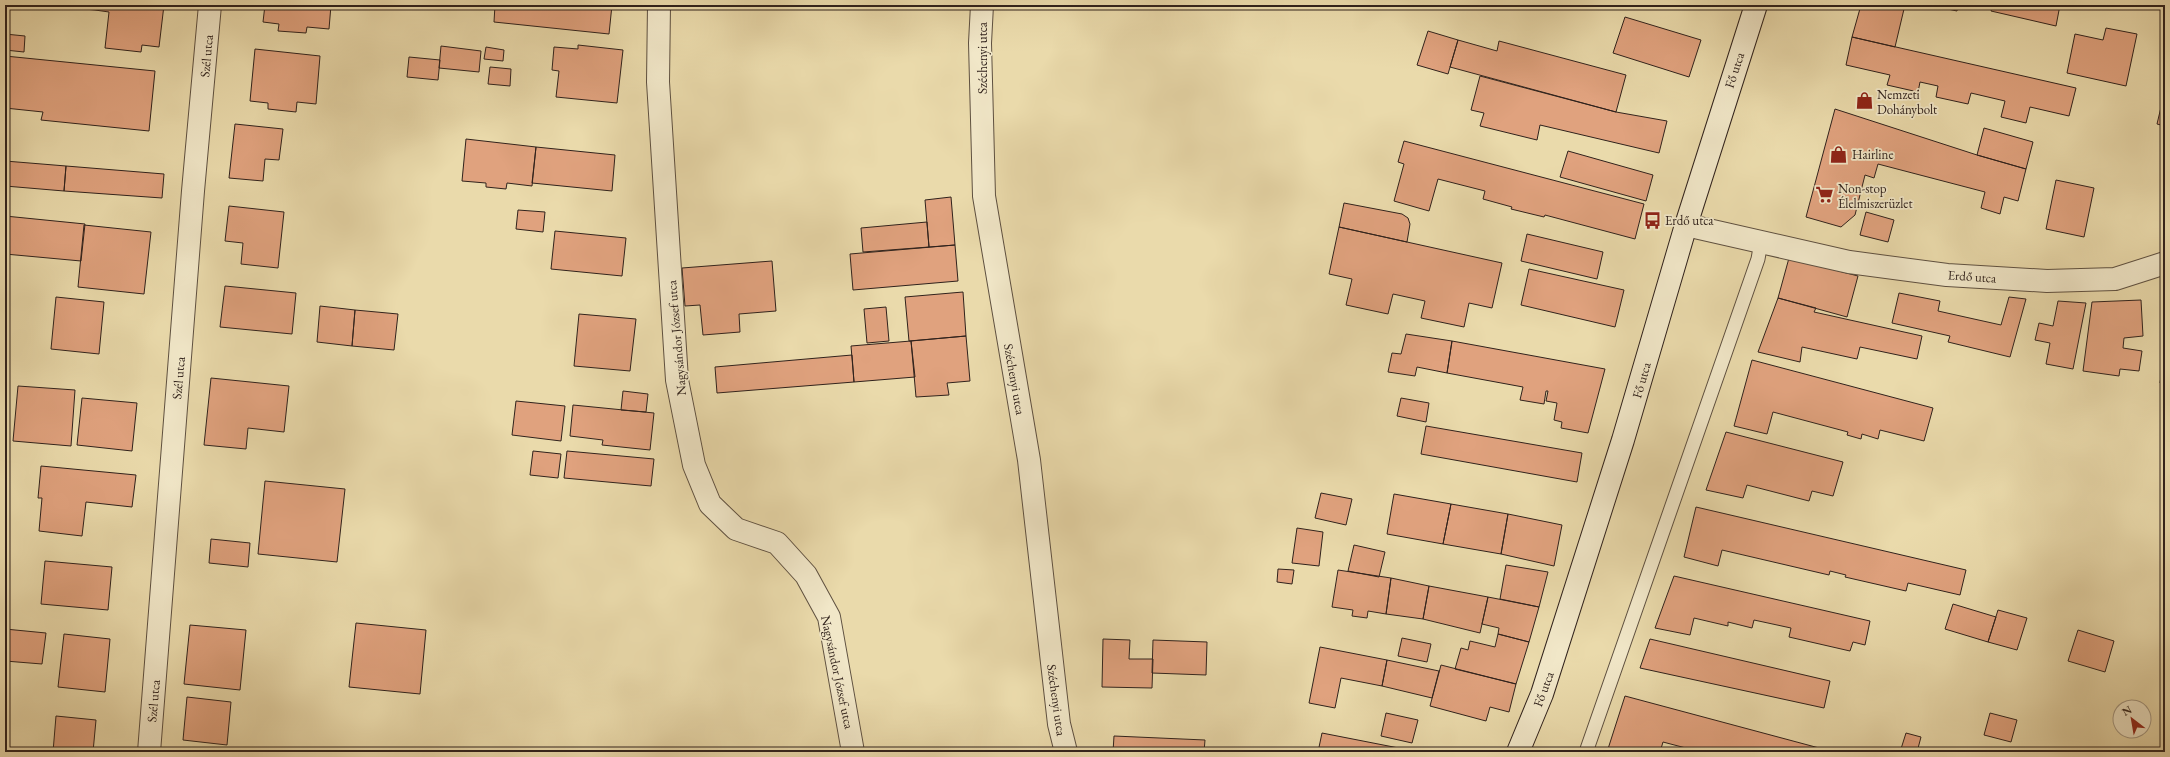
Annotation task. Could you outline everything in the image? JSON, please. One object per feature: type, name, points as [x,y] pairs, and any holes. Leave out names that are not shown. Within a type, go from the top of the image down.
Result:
[{"type":"street","name":"Szél utca","points":[[149,752],[193,191],[210,5]]},
{"type":"street","name":"Nagysándor József utca","points":[[659,5],[658,82],[677,380],[694,464],[710,504],[736,529],[777,543],[806,575],[830,617],[853,752]]},
{"type":"street","name":"Széchenyi utca","points":[[982,5],[980,43],[984,196],[1029,460],[1059,724],[1066,752]]},
{"type":"street","name":"Fő utca","points":[[1518,752],[1542,694],[1620,448],[1686,225],[1756,5]]},
{"type":"street","name":"Erdő utca","points":[[1686,225],[1849,262],[1947,274],[2047,281],[2115,279],[2165,263]]},
{"type":"lane","points":[[1586,752],[1758,259],[1761,242]]},
{"type":"building","points":[[43,5],[96,5],[95,10]]},
{"type":"building","points":[[96,5],[164,5],[159,47],[142,45],[141,52],[105,48],[109,12],[95,10]]},
{"type":"building","points":[[265,5],[331,5],[329,29],[307,27],[306,33],[278,31],[279,24],[263,22]]},
{"type":"building","points":[[495,5],[612,5],[609,34],[494,22]]},
{"type":"building","points":[[1861,5],[1890,5],[1904,9],[1895,47],[1852,37]]},
{"type":"building","points":[[1929,5],[1958,5],[1957,11]]},
{"type":"building","points":[[1993,5],[2060,5],[2056,26],[1991,11]]},
{"type":"building","points":[[1625,17],[1701,40],[1689,77],[1613,53]]},
{"type":"building","points":[[2106,28],[2137,34],[2126,86],[2067,73],[2075,34],[2103,40]]},
{"type":"building","points":[[1428,31],[1458,40],[1448,74],[1417,65]]},
{"type":"building","points":[[5,34],[25,36],[24,52],[5,50]]},
{"type":"building","points":[[1852,37],[2076,88],[2069,116],[2030,107],[2026,123],[2001,117],[2005,101],[1971,93],[1968,104],[1936,97],[1938,86],[1920,82],[1918,92],[1887,85],[1890,75],[1846,65]]},
{"type":"building","points":[[1458,40],[1497,51],[1499,41],[1626,75],[1616,112],[1450,67]]},
{"type":"building","points":[[578,45],[623,50],[617,103],[556,97],[559,71],[552,70],[554,47],[578,49]]},
{"type":"building","points":[[441,46],[481,51],[479,72],[439,68]]},
{"type":"building","points":[[486,47],[504,50],[503,61],[484,59]]},
{"type":"building","points":[[255,49],[320,56],[316,104],[297,102],[296,112],[268,109],[268,103],[250,101]]},
{"type":"building","points":[[5,56],[155,71],[149,131],[41,120],[43,112],[5,108]]},
{"type":"building","points":[[409,57],[440,60],[438,80],[407,77]]},
{"type":"building","points":[[490,67],[511,69],[510,86],[488,84]]},
{"type":"building","points":[[1480,76],[1616,112],[1667,121],[1659,153],[1540,125],[1537,140],[1480,126],[1484,113],[1471,110]]},
{"type":"building","points":[[2162,103],[2165,103],[2165,126],[2157,124]]},
{"type":"building","points":[[1835,109],[1977,155],[2026,169],[2018,201],[2004,197],[2000,214],[1981,208],[1985,192],[1878,164],[1874,178],[1865,175],[1855,215],[1841,227],[1806,217]]},
{"type":"building","points":[[235,124],[283,129],[279,160],[265,159],[263,181],[229,178]]},
{"type":"building","points":[[1984,128],[2033,142],[2026,169],[1977,155]]},
{"type":"building","points":[[466,139],[536,147],[532,186],[507,183],[506,189],[486,187],[486,183],[462,181]]},
{"type":"building","points":[[1404,141],[1644,204],[1635,239],[1545,215],[1544,217],[1511,209],[1512,207],[1483,199],[1485,191],[1438,179],[1429,211],[1394,201],[1404,164],[1398,162]]},
{"type":"building","points":[[536,147],[615,155],[612,191],[532,183]]},
{"type":"building","points":[[1568,151],[1653,175],[1646,201],[1560,177]]},
{"type":"building","points":[[5,161],[66,166],[64,191],[5,186]]},
{"type":"building","points":[[66,166],[164,174],[162,198],[64,191]]},
{"type":"building","points":[[2056,180],[2094,188],[2084,237],[2046,229]]},
{"type":"building","points":[[951,197],[955,245],[929,247],[925,200]]},
{"type":"building","points":[[1344,203],[1402,214],[1408,218],[1410,224],[1407,242],[1339,227]]},
{"type":"building","points":[[229,206],[284,212],[278,268],[241,264],[243,243],[225,241]]},
{"type":"building","points":[[518,210],[545,212],[543,232],[516,229]]},
{"type":"building","points":[[1866,212],[1894,220],[1888,242],[1860,235]]},
{"type":"building","points":[[5,216],[85,224],[81,261],[5,254]]},
{"type":"building","points":[[927,222],[929,247],[863,252],[861,228]]},
{"type":"building","points":[[84,225],[151,232],[144,294],[78,287]]},
{"type":"building","points":[[1339,227],[1502,263],[1492,308],[1469,303],[1464,327],[1421,318],[1425,301],[1393,294],[1388,314],[1346,305],[1352,279],[1329,274]]},
{"type":"building","points":[[555,231],[626,238],[622,276],[551,269]]},
{"type":"building","points":[[1527,234],[1603,252],[1597,279],[1521,261]]},
{"type":"building","points":[[955,245],[958,281],[853,290],[850,254]]},
{"type":"building","points":[[1789,258],[1858,276],[1847,317],[1778,298]]},
{"type":"building","points":[[772,261],[776,311],[739,314],[740,332],[703,335],[700,305],[685,306],[682,268]]},
{"type":"building","points":[[1529,269],[1624,290],[1615,327],[1521,305]]},
{"type":"building","points":[[225,286],[296,293],[292,334],[220,327]]},
{"type":"building","points":[[963,292],[966,336],[909,341],[905,297]]},
{"type":"building","points":[[1899,293],[1940,301],[1938,311],[2001,325],[2009,297],[2026,299],[2010,357],[1948,342],[1950,336],[1892,323]]},
{"type":"building","points":[[56,297],[104,302],[99,354],[51,349]]},
{"type":"building","points":[[1778,298],[1816,308],[1814,312],[1922,336],[1917,359],[1860,347],[1857,359],[1802,347],[1800,362],[1758,352]]},
{"type":"building","points":[[2141,300],[2143,336],[2124,338],[2123,348],[2142,351],[2139,371],[2120,369],[2119,376],[2083,371],[2092,302]]},
{"type":"building","points":[[2058,301],[2086,303],[2073,369],[2046,364],[2050,343],[2035,340],[2039,323],[2053,326]]},
{"type":"building","points":[[320,306],[355,310],[352,346],[317,342]]},
{"type":"building","points":[[886,307],[889,341],[867,343],[864,309]]},
{"type":"building","points":[[355,310],[398,314],[394,350],[352,346]]},
{"type":"building","points":[[579,314],[636,319],[630,371],[574,366]]},
{"type":"building","points":[[1406,334],[1452,341],[1447,373],[1417,367],[1415,376],[1388,372],[1392,353],[1401,354]]},
{"type":"building","points":[[966,336],[970,381],[947,383],[949,395],[916,397],[911,341]]},
{"type":"building","points":[[911,341],[915,377],[854,382],[851,346]]},
{"type":"building","points":[[1452,341],[1605,369],[1588,433],[1561,428],[1562,422],[1554,420],[1557,403],[1546,401],[1548,391],[1546,391],[1544,404],[1520,400],[1523,387],[1447,373]]},
{"type":"building","points":[[852,355],[854,382],[717,393],[715,367]]},
{"type":"building","points":[[1752,360],[1933,408],[1924,441],[1880,430],[1878,439],[1862,434],[1861,439],[1847,435],[1848,432],[1773,412],[1767,434],[1734,426]]},
{"type":"building","points":[[2163,362],[2165,363],[2165,384],[2160,383]]},
{"type":"building","points":[[211,378],[289,386],[284,432],[248,428],[246,449],[204,445]]},
{"type":"building","points":[[18,386],[75,390],[71,446],[13,441]]},
{"type":"building","points":[[623,391],[648,394],[646,412],[621,410]]},
{"type":"building","points":[[82,398],[137,403],[132,451],[77,445]]},
{"type":"building","points":[[1401,398],[1429,403],[1426,422],[1397,416]]},
{"type":"building","points":[[516,401],[565,406],[561,441],[512,435]]},
{"type":"building","points":[[573,405],[654,413],[650,450],[602,445],[603,440],[570,436]]},
{"type":"building","points":[[1426,426],[1582,453],[1577,482],[1421,454]]},
{"type":"building","points":[[1726,432],[1843,462],[1833,496],[1812,491],[1809,501],[1747,485],[1743,498],[1706,490]]},
{"type":"building","points":[[533,451],[561,454],[558,478],[530,475]]},
{"type":"building","points":[[567,451],[654,459],[651,486],[564,478]]},
{"type":"building","points":[[41,466],[136,475],[132,507],[86,502],[82,536],[39,531],[42,498],[38,498]]},
{"type":"building","points":[[265,481],[345,489],[337,562],[258,554]]},
{"type":"building","points":[[1321,493],[1352,499],[1346,525],[1315,518]]},
{"type":"building","points":[[1394,494],[1451,504],[1443,544],[1387,534]]},
{"type":"building","points":[[1451,504],[1508,514],[1501,554],[1443,544]]},
{"type":"building","points":[[1696,507],[1966,570],[1960,595],[1908,583],[1906,591],[1845,577],[1846,575],[1830,571],[1829,575],[1722,550],[1718,566],[1684,557]]},
{"type":"building","points":[[1508,514],[1562,525],[1554,566],[1501,554]]},
{"type":"building","points":[[1297,528],[1323,532],[1319,566],[1292,563]]},
{"type":"building","points":[[211,539],[250,543],[248,567],[209,563]]},
{"type":"building","points":[[1354,545],[1385,552],[1379,577],[1348,571]]},
{"type":"building","points":[[45,561],[112,567],[108,610],[41,604]]},
{"type":"building","points":[[1506,565],[1548,572],[1539,607],[1500,599]]},
{"type":"building","points":[[1278,569],[1294,570],[1292,584],[1277,582]]},
{"type":"building","points":[[1338,570],[1391,578],[1386,614],[1368,611],[1367,618],[1352,616],[1353,610],[1332,607]]},
{"type":"building","points":[[1674,576],[1870,621],[1865,645],[1853,642],[1850,651],[1789,637],[1791,628],[1754,620],[1752,628],[1728,622],[1728,626],[1694,618],[1690,635],[1655,628]]},
{"type":"building","points":[[1391,578],[1429,586],[1423,619],[1386,614]]},
{"type":"building","points":[[1429,586],[1488,597],[1480,633],[1423,619]]},
{"type":"building","points":[[1488,597],[1539,607],[1529,642],[1498,634],[1499,628],[1482,624]]},
{"type":"building","points":[[1953,604],[1996,617],[1988,642],[1945,629]]},
{"type":"building","points":[[1998,610],[2027,618],[2017,650],[1988,642]]},
{"type":"building","points":[[356,623],[426,630],[420,694],[349,687]]},
{"type":"building","points":[[190,625],[246,630],[240,690],[184,684]]},
{"type":"building","points":[[5,629],[46,633],[42,664],[5,661]]},
{"type":"building","points":[[2078,630],[2114,641],[2105,672],[2068,661]]},
{"type":"building","points":[[64,634],[110,639],[105,692],[58,687]]},
{"type":"building","points":[[1498,634],[1529,642],[1516,684],[1455,669],[1461,648],[1468,650],[1470,641],[1495,647]]},
{"type":"building","points":[[1402,638],[1431,644],[1427,662],[1398,656]]},
{"type":"building","points":[[1103,639],[1130,640],[1129,659],[1153,659],[1152,688],[1102,687]]},
{"type":"building","points":[[1650,639],[1830,681],[1824,708],[1640,668]]},
{"type":"building","points":[[1153,640],[1207,642],[1206,675],[1152,673]]},
{"type":"building","points":[[1320,647],[1387,660],[1382,686],[1341,678],[1335,708],[1309,703]]},
{"type":"building","points":[[1387,660],[1439,671],[1432,698],[1382,686]]},
{"type":"building","points":[[1441,665],[1516,684],[1509,712],[1490,707],[1486,721],[1430,706]]},
{"type":"building","points":[[1625,696],[1834,752],[1701,752],[1663,742],[1660,752],[1650,750],[1650,752],[1607,752]]},
{"type":"building","points":[[187,697],[231,702],[227,745],[183,740]]},
{"type":"building","points":[[1386,713],[1418,720],[1412,743],[1381,736]]},
{"type":"building","points":[[1990,713],[2017,720],[2011,742],[1984,735]]},
{"type":"building","points":[[56,716],[96,720],[93,752],[53,752]]},
{"type":"building","points":[[1322,733],[1419,752],[1318,752]]},
{"type":"building","points":[[1906,733],[1921,737],[1917,752],[1900,752]]},
{"type":"building","points":[[1114,736],[1205,740],[1204,752],[1113,752]]},
{"type":"place","name":"Nemzeti Dohánybolt","points":[[1864,101]]},
{"type":"place","name":"Hairline","points":[[1839,154]]},
{"type":"place","name":"Non-stop Élelmiszerüzlet","points":[[1825,195]]},
{"type":"place","name":"Erdő utca","points":[[1652,220]]}]
